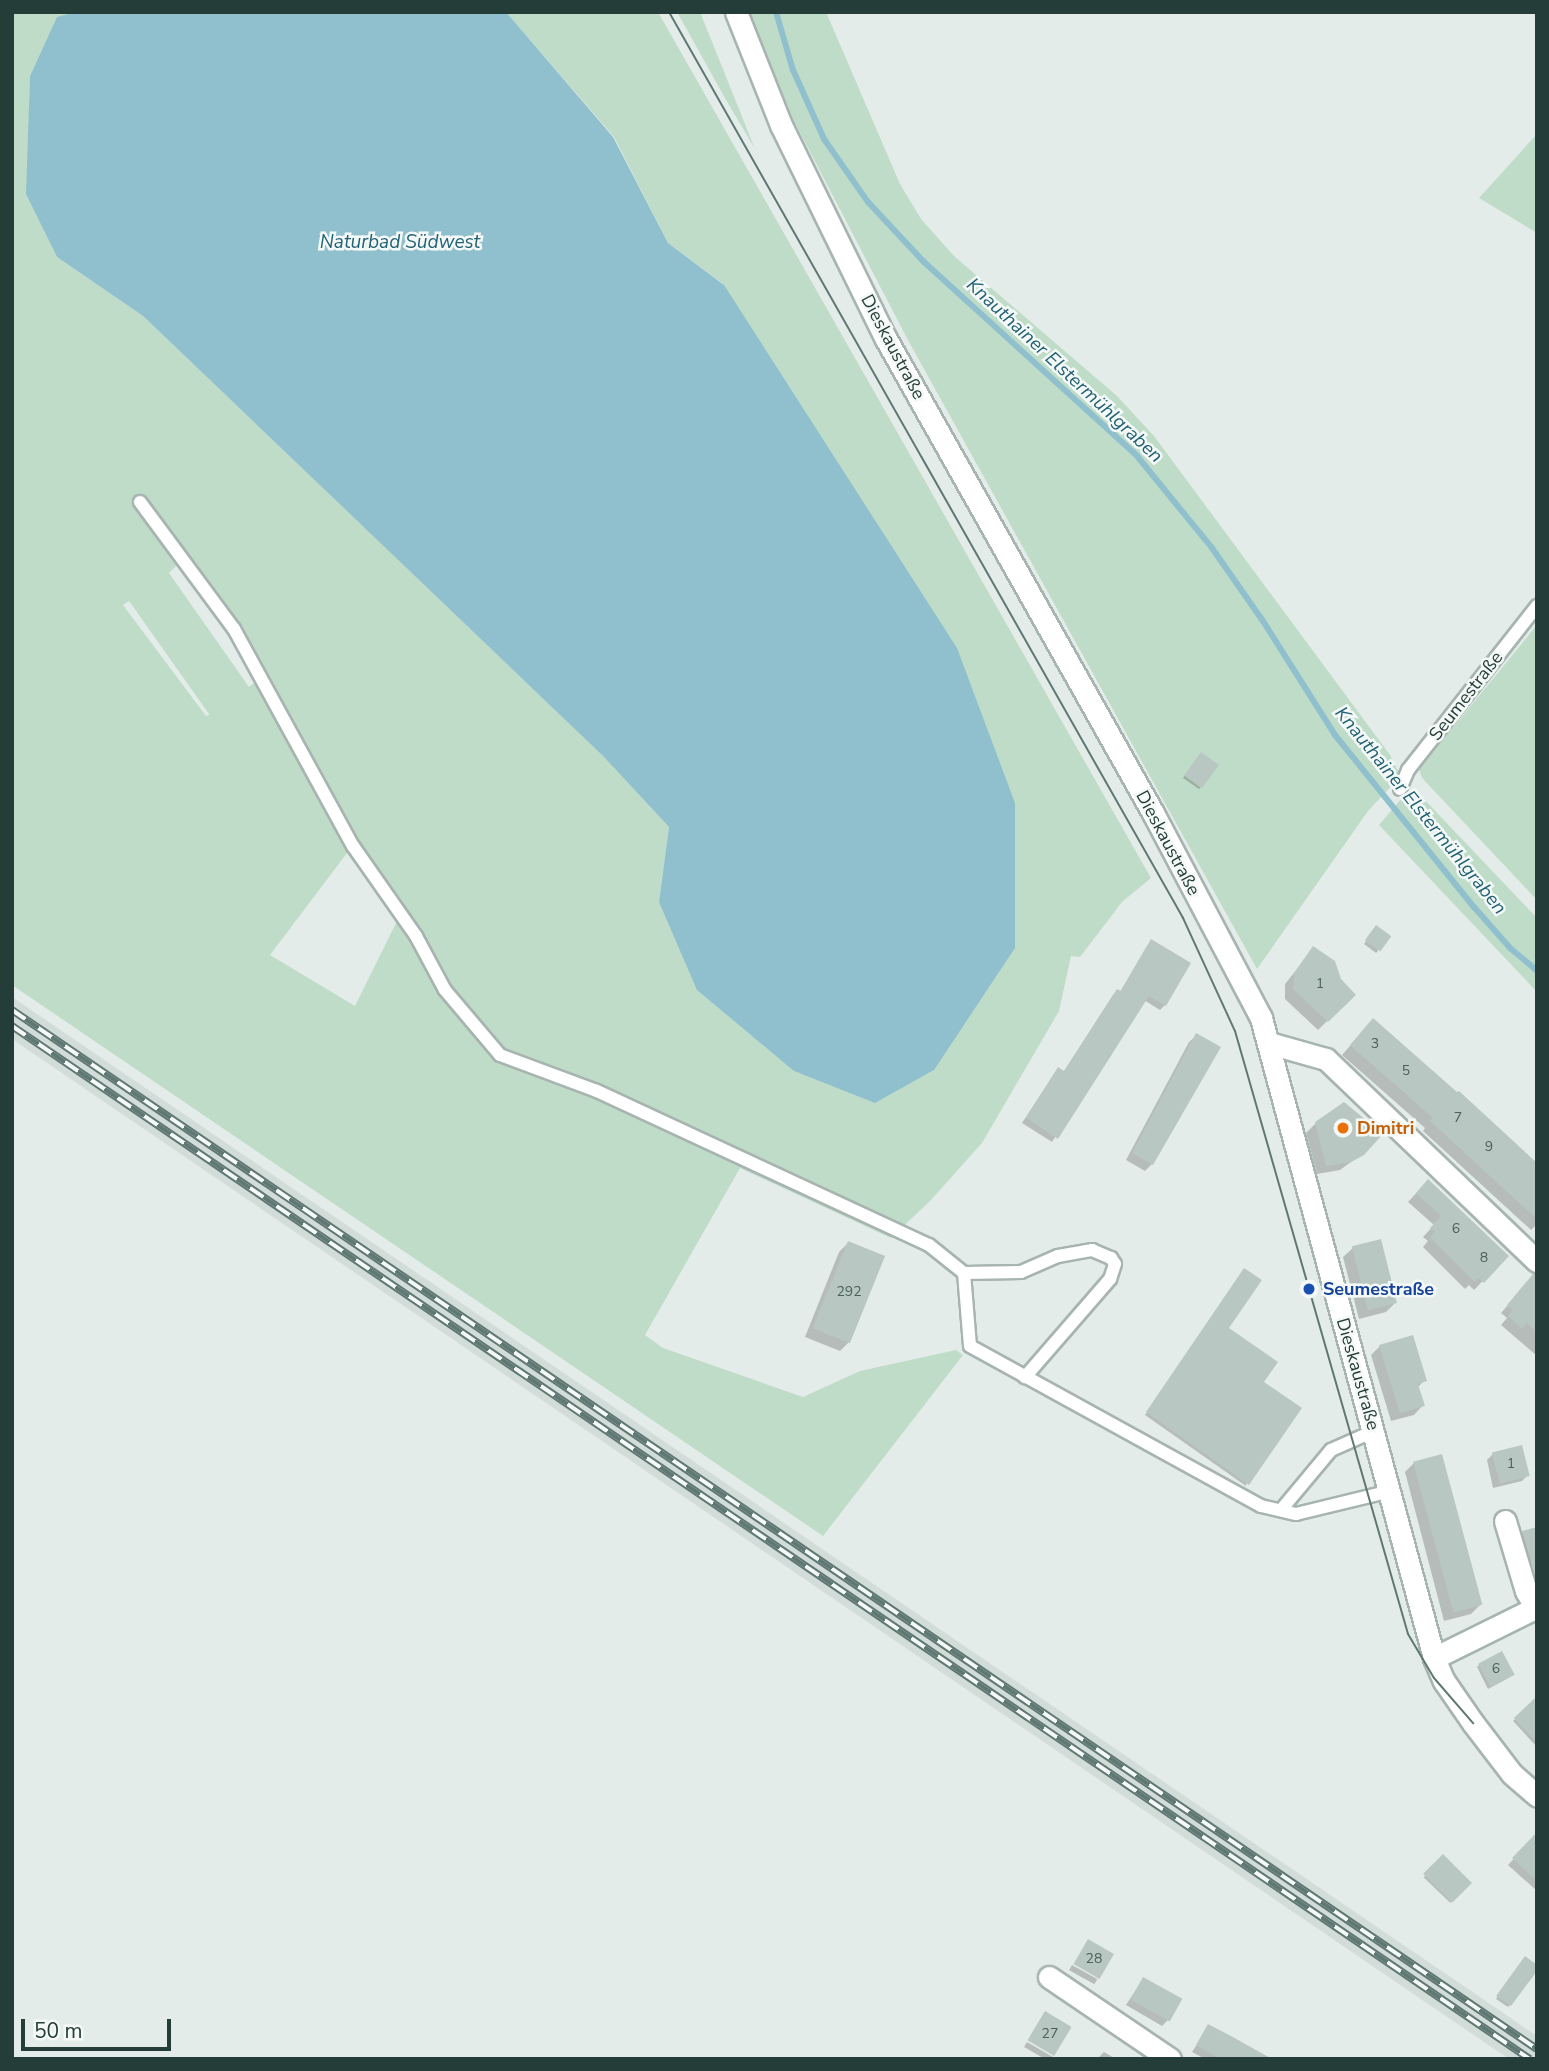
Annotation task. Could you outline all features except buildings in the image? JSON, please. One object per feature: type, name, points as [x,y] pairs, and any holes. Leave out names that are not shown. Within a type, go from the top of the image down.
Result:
[{"type":"main road","name":"Dieskaustraße","points":[[736,12],[781,125],[886,339],[1153,813],[1261,1018],[1310,1206],[1391,1490],[1434,1658],[1444,1681],[1473,1723],[1512,1774],[1537,1796]]},
{"type":"main road","points":[[1269,1043],[1326,1059],[1537,1261]]},
{"type":"main road","points":[[1434,1658],[1536,1609],[1526,1591],[1505,1521]]},
{"type":"main road","points":[[1049,1977],[1170,2059]]},
{"type":"lane","points":[[140,502],[234,629],[353,846],[416,936],[445,990],[500,1055],[597,1091],[929,1245],[964,1273],[1021,1272],[1058,1256],[1092,1250],[1111,1258],[1115,1264],[1110,1279],[1025,1377]]},
{"type":"lane","name":"Seumestraße","points":[[1400,789],[1408,770],[1537,606]]},
{"type":"lane","points":[[964,1273],[970,1346],[1261,1506],[1296,1514],[1391,1490]]},
{"type":"lane","points":[[1281,1510],[1331,1450],[1374,1431]]},
{"type":"shaded area","points":[[12,997],[1537,2036],[1537,2059],[1509,2059],[12,1039]]},
{"type":"green space","points":[[12,12],[76,12],[57,18],[30,76],[27,194],[57,257],[143,316],[603,756],[669,827],[659,902],[794,1071],[875,1102],[934,1070],[722,283],[668,243],[614,137],[506,12],[658,12],[1151,878],[1122,902],[1080,957],[1071,956],[1059,1011],[982,1143],[930,1201],[891,1238],[740,1168],[645,1335],[663,1348],[803,1397],[860,1371],[956,1350],[963,1355],[823,1536],[12,985]],"holes":[[[177,565],[231,634],[255,682],[249,687],[169,573]],[[129,601],[209,715],[206,716],[123,605]],[[347,853],[397,921],[355,1006],[270,955]]]},
{"type":"green space","points":[[677,12],[700,12],[755,149],[725,98]]},
{"type":"green space","points":[[748,12],[826,12],[900,184],[921,219],[954,256],[1117,396],[1154,436],[1390,755],[1398,771],[1396,781],[1368,811],[1257,969],[909,342],[794,121]]},
{"type":"green space","points":[[1537,134],[1537,233],[1479,198]]},
{"type":"green space","points":[[1537,625],[1537,900],[1422,778],[1419,769]]},
{"type":"green space","points":[[1411,793],[1421,796],[1537,918],[1537,992],[1379,825],[1401,799]]},
{"type":"water","name":"Naturbad Südwest","points":[[76,12],[506,12],[613,137],[668,243],[724,285],[957,648],[1015,803],[1015,948],[934,1070],[875,1103],[794,1071],[697,990],[659,902],[669,827],[603,756],[143,316],[57,257],[26,194],[30,76],[57,17]]},
{"type":"waterway","name":"Knauthainer Elstermühlgraben","points":[[776,12],[793,70],[824,139],[868,202],[924,262],[1137,456],[1212,548],[1263,621],[1335,735],[1474,907],[1510,948],[1537,971]]},
{"type":"tram line","points":[[669,12],[1183,918],[1235,1031],[1408,1634],[1434,1678],[1473,1723]]},
{"type":"railway","points":[[12,1010],[1537,2049]]},
{"type":"railway","points":[[12,1026],[1530,2059]]},
{"type":"place","name":"Dimitri","points":[[1343,1128]]},
{"type":"place","name":"Seumestraße","points":[[1309,1289]]}]
